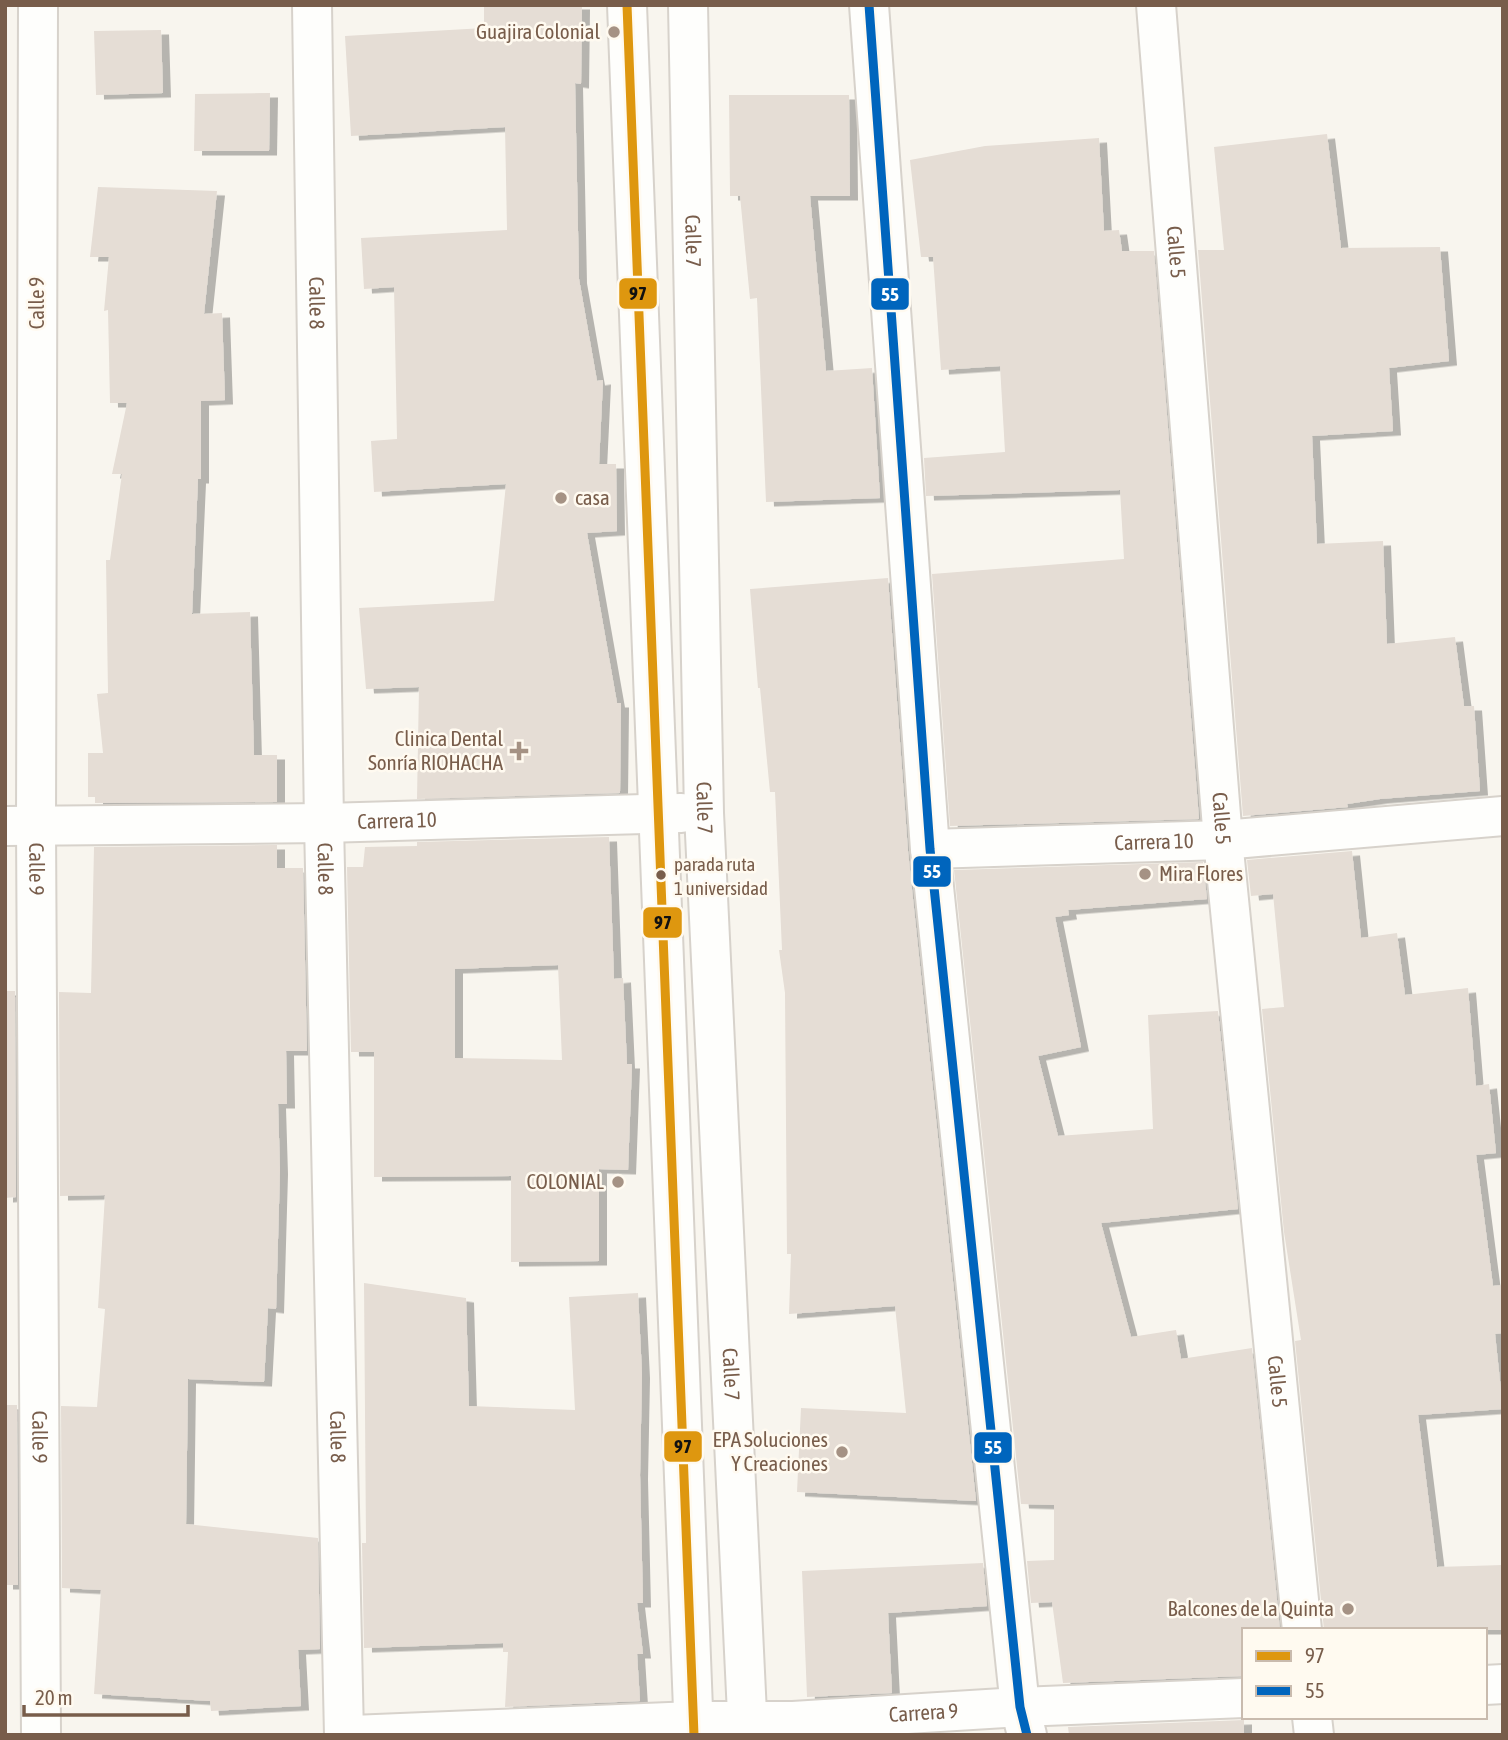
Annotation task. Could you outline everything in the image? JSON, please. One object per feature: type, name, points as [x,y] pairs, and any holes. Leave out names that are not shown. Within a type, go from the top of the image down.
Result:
[{"type":"street","name":"Calle 9","points":[[38,5],[21,826],[41,1735]]},
{"type":"street","name":"Calle 8","points":[[312,5],[324,823],[344,1735]]},
{"type":"street","points":[[627,5],[694,1728]]},
{"type":"street","name":"Calle 7","points":[[688,5],[704,813],[748,1728]]},
{"type":"street","points":[[869,5],[930,849],[1024,1721]]},
{"type":"street","name":"Calle 5","points":[[1156,5],[1223,840],[1303,1628]]},
{"type":"street","name":"Carrera 10","points":[[21,826],[324,823],[704,813]]},
{"type":"street","name":"Carrera 10","points":[[930,849],[1223,840],[1503,816]]},
{"type":"street","name":"Carrera 9","points":[[352,1735],[748,1728],[793,1721],[1024,1721],[1242,1698]]},
{"type":"building","points":[[484,5],[582,5],[581,84],[575,83],[579,279],[597,381],[603,380],[599,464],[616,464],[617,531],[587,533],[617,703],[621,703],[620,793],[417,799],[419,687],[366,689],[359,608],[494,601],[506,484],[374,492],[371,441],[397,439],[394,287],[364,289],[361,238],[507,230],[505,127],[351,136],[345,36],[484,28]]},
{"type":"building","points":[[161,30],[163,93],[96,95],[94,31]]},
{"type":"building","points":[[270,93],[269,151],[194,151],[195,94]]},
{"type":"building","points":[[729,95],[849,95],[850,196],[810,196],[826,371],[872,368],[880,498],[766,502],[757,298],[750,299],[740,196],[730,196]]},
{"type":"building","points":[[1327,134],[1341,248],[1440,247],[1449,361],[1389,368],[1393,431],[1312,436],[1317,544],[1383,541],[1387,644],[1455,637],[1464,706],[1474,706],[1480,791],[1380,799],[1347,804],[1348,807],[1243,816],[1198,250],[1224,250],[1214,147]]},
{"type":"building","points":[[1099,138],[1104,231],[1119,230],[1122,251],[1154,251],[1199,819],[950,826],[932,574],[1124,559],[1120,490],[926,496],[924,458],[1005,452],[1000,366],[941,370],[933,257],[921,257],[910,160],[985,146]]},
{"type":"building","points":[[98,187],[217,191],[204,314],[222,313],[225,400],[201,401],[201,479],[198,479],[192,614],[250,612],[254,755],[277,755],[277,802],[95,803],[95,797],[88,797],[88,753],[103,753],[97,694],[108,693],[106,560],[110,560],[122,474],[112,474],[127,403],[110,403],[108,310],[104,311],[109,257],[90,257]]},
{"type":"building","points":[[888,578],[908,851],[976,1501],[797,1492],[801,1408],[906,1413],[895,1306],[789,1314],[791,1254],[787,1254],[785,993],[779,950],[782,950],[775,792],[770,792],[750,589]]},
{"type":"building","points":[[609,837],[614,979],[623,978],[627,1064],[632,1064],[628,1170],[599,1169],[599,1261],[511,1262],[511,1176],[374,1177],[374,1052],[351,1052],[347,867],[363,867],[365,847],[417,846],[417,842]],"holes":[[[558,965],[562,1060],[455,1058],[455,969]]]},
{"type":"building","points":[[277,845],[277,868],[303,868],[307,1051],[286,1051],[287,1104],[278,1104],[280,1170],[276,1309],[268,1308],[264,1382],[188,1379],[186,1524],[318,1538],[320,1649],[298,1650],[301,1706],[211,1711],[210,1701],[94,1694],[101,1590],[62,1588],[61,1406],[97,1407],[105,1309],[98,1308],[105,1195],[60,1196],[59,992],[91,993],[94,847]]},
{"type":"building","points":[[1352,851],[1361,938],[1397,933],[1405,995],[1468,988],[1476,1086],[1489,1084],[1496,1153],[1476,1155],[1493,1286],[1503,1285],[1503,1333],[1495,1334],[1503,1409],[1418,1415],[1437,1567],[1503,1565],[1503,1630],[1324,1628],[1295,1341],[1301,1340],[1284,1232],[1262,1009],[1284,1007],[1273,894],[1251,896],[1247,860]]},
{"type":"building","points":[[1203,862],[1207,899],[1068,910],[1069,915],[1055,917],[1081,1047],[1038,1056],[1058,1136],[1153,1129],[1148,1015],[1218,1011],[1238,1209],[1101,1223],[1131,1337],[1176,1330],[1181,1359],[1252,1348],[1280,1628],[1242,1628],[1242,1676],[1063,1683],[1052,1602],[1031,1603],[1027,1561],[1054,1560],[1054,1505],[1021,1504],[954,870]]},
{"type":"building","points":[[5,991],[15,991],[16,1197],[5,1198]]},
{"type":"building","points":[[364,1283],[466,1298],[469,1406],[575,1410],[569,1297],[638,1293],[642,1374],[640,1475],[643,1603],[637,1603],[643,1654],[637,1654],[640,1701],[505,1707],[508,1652],[503,1652],[503,1643],[364,1648]]},
{"type":"building","points":[[5,1405],[17,1405],[18,1585],[5,1585]]},
{"type":"building","points":[[983,1563],[987,1606],[888,1613],[892,1693],[807,1697],[802,1571]]},
{"type":"building","points":[[1244,1720],[1244,1735],[1069,1735],[1068,1727]]},
{"type":"transit line","name":"97","points":[[627,5],[694,1735]]},
{"type":"transit line","name":"55","points":[[869,5],[930,849],[1020,1707],[1027,1735]]},
{"type":"place","name":"Guajira Colonial","points":[[614,32]]},
{"type":"place","name":"casa","points":[[561,498]]},
{"type":"place","name":"Clinica Dental Sonría RIOHACHA","points":[[519,751]]},
{"type":"place","name":"Mira Flores","points":[[1145,874]]},
{"type":"place","name":"parada ruta 1 universidad","points":[[661,875]]},
{"type":"place","name":"COLONIAL","points":[[618,1182]]},
{"type":"place","name":"EPA Soluciones Y Creaciones","points":[[842,1452]]},
{"type":"place","name":"Balcones de la Quinta","points":[[1348,1609]]}]
